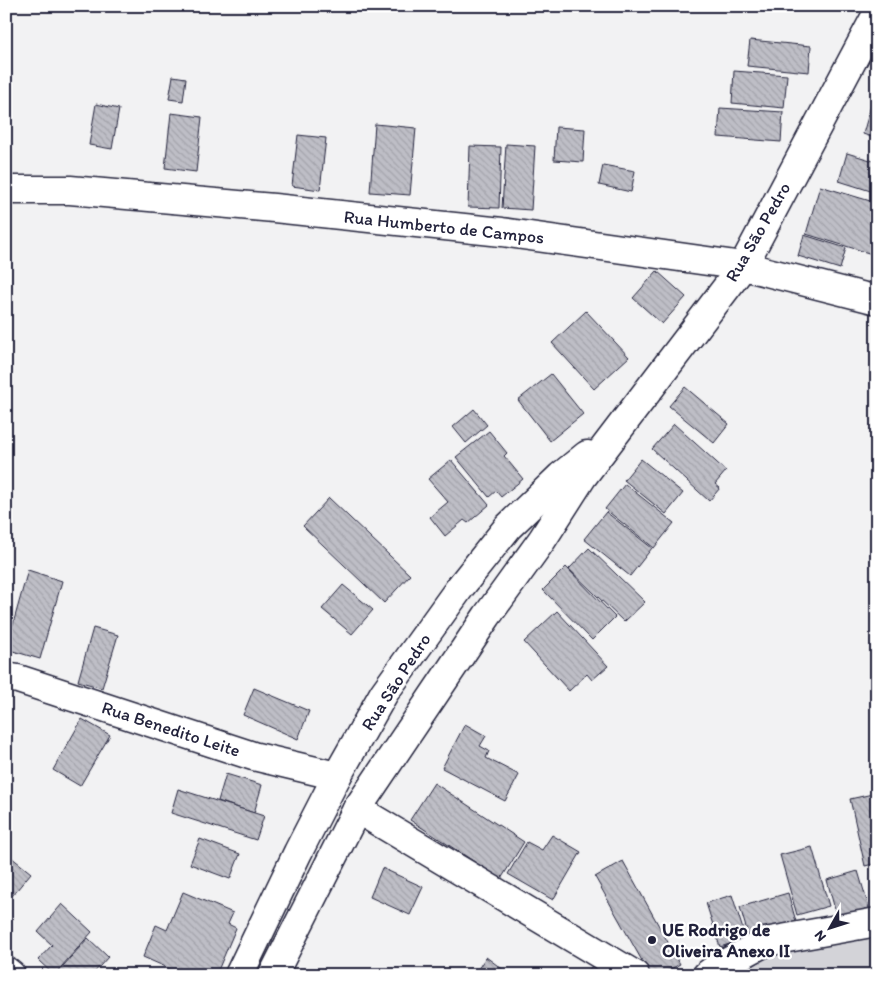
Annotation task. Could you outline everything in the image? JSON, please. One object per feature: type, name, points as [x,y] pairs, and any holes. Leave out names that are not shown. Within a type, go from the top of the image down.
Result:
[{"type":"street","name":"Rua São Pedro","points":[[273,975],[357,809],[487,616],[542,540],[583,476],[743,266],[877,14]]},
{"type":"street","name":"Rua Humberto de Campos","points":[[6,190],[70,190],[274,208],[502,232],[743,266],[877,300]]},
{"type":"street","name":"Rua São Pedro","points":[[239,975],[337,776],[384,694],[461,586],[508,527],[561,476],[614,433]]},
{"type":"street","name":"Rua Benedito Leite","points":[[6,677],[18,679],[253,756],[337,776]]},
{"type":"street","points":[[357,809],[635,975]]},
{"type":"street","points":[[707,975],[765,942],[877,922]]},
{"type":"street","points":[[6,971],[11,975]]},
{"type":"shaded area","points":[[877,933],[877,964],[872,975],[743,975],[757,963],[789,948],[824,940]]},
{"type":"building","points":[[750,40],[811,46],[809,72],[747,66]]},
{"type":"building","points":[[734,71],[787,75],[784,108],[732,103]]},
{"type":"building","points":[[173,76],[186,78],[183,101],[169,99]]},
{"type":"building","points":[[874,95],[877,95],[877,139],[863,134]]},
{"type":"building","points":[[96,104],[119,109],[112,149],[89,145]]},
{"type":"building","points":[[720,108],[783,112],[781,142],[718,137]]},
{"type":"building","points":[[171,113],[202,117],[196,172],[165,168]]},
{"type":"building","points":[[375,124],[416,128],[410,195],[370,192]]},
{"type":"building","points":[[556,127],[585,129],[583,162],[554,160]]},
{"type":"building","points":[[298,135],[326,138],[320,190],[292,186]]},
{"type":"building","points":[[506,144],[535,146],[531,210],[502,208]]},
{"type":"building","points":[[470,146],[501,147],[499,208],[468,207]]},
{"type":"building","points":[[847,153],[877,162],[877,193],[839,181]]},
{"type":"building","points":[[603,165],[635,171],[631,192],[599,185]]},
{"type":"building","points":[[820,186],[877,203],[877,238],[872,254],[806,234]]},
{"type":"building","points":[[804,235],[846,248],[840,269],[798,256]]},
{"type":"building","points":[[657,271],[686,297],[662,324],[633,298]]},
{"type":"building","points":[[586,311],[629,357],[594,389],[552,343]]},
{"type":"building","points":[[551,374],[583,414],[550,441],[518,400]]},
{"type":"building","points":[[685,387],[729,424],[714,443],[669,406]]},
{"type":"building","points":[[474,409],[487,425],[466,443],[453,427]]},
{"type":"building","points":[[674,424],[726,471],[715,484],[720,488],[709,501],[652,449]]},
{"type":"building","points":[[489,431],[507,453],[504,456],[523,479],[501,497],[496,491],[489,497],[456,457]]},
{"type":"building","points":[[641,459],[683,493],[666,514],[624,480]]},
{"type":"building","points":[[451,460],[489,505],[468,523],[464,520],[445,536],[430,517],[448,502],[428,479]]},
{"type":"building","points":[[625,484],[674,523],[654,548],[605,509]]},
{"type":"building","points":[[329,498],[410,575],[384,603],[303,526]]},
{"type":"building","points":[[606,512],[652,548],[630,576],[584,539]]},
{"type":"building","points":[[589,548],[645,602],[624,622],[569,569]]},
{"type":"building","points":[[566,567],[615,617],[592,640],[543,590]]},
{"type":"building","points":[[28,570],[62,581],[40,659],[6,649]]},
{"type":"building","points":[[343,585],[373,610],[352,634],[322,609]]},
{"type":"building","points":[[557,611],[608,666],[592,680],[587,674],[569,691],[524,642]]},
{"type":"building","points":[[93,628],[118,635],[102,688],[78,681]]},
{"type":"building","points":[[254,688],[309,711],[298,739],[243,715]]},
{"type":"building","points":[[82,719],[110,735],[80,786],[53,770]]},
{"type":"building","points":[[465,724],[486,736],[480,746],[489,751],[486,758],[519,775],[505,801],[442,768]]},
{"type":"building","points":[[226,774],[262,785],[254,813],[218,801]]},
{"type":"building","points":[[434,783],[524,842],[501,879],[410,820]]},
{"type":"building","points":[[178,789],[264,816],[256,840],[171,813]]},
{"type":"building","points":[[877,793],[877,863],[865,866],[850,799]]},
{"type":"building","points":[[552,835],[581,852],[553,900],[508,874],[527,842],[542,850]]},
{"type":"building","points":[[200,839],[240,854],[230,879],[190,864]]},
{"type":"building","points":[[812,847],[829,906],[797,915],[780,855]]},
{"type":"building","points":[[6,853],[31,873],[7,902],[6,901]]},
{"type":"building","points":[[623,861],[680,964],[660,975],[650,975],[595,877]]},
{"type":"building","points":[[382,868],[423,887],[410,915],[370,897]]},
{"type":"building","points":[[858,871],[869,908],[837,917],[827,880]]},
{"type":"building","points":[[183,892],[233,913],[228,924],[236,928],[216,975],[184,975],[143,957],[156,925],[167,930]]},
{"type":"building","points":[[788,893],[797,925],[749,938],[740,907]]},
{"type":"building","points":[[732,895],[746,939],[720,947],[706,903]]},
{"type":"building","points":[[62,904],[92,932],[54,975],[38,960],[52,945],[38,932]]},
{"type":"building","points":[[88,938],[108,957],[92,975],[55,975]]},
{"type":"building","points":[[486,957],[505,971],[502,975],[474,975]]},
{"type":"building","points":[[595,964],[604,975],[582,975]]},
{"type":"place","name":"UE Rodrigo de Oliveira Anexo II","points":[[652,940]]}]
